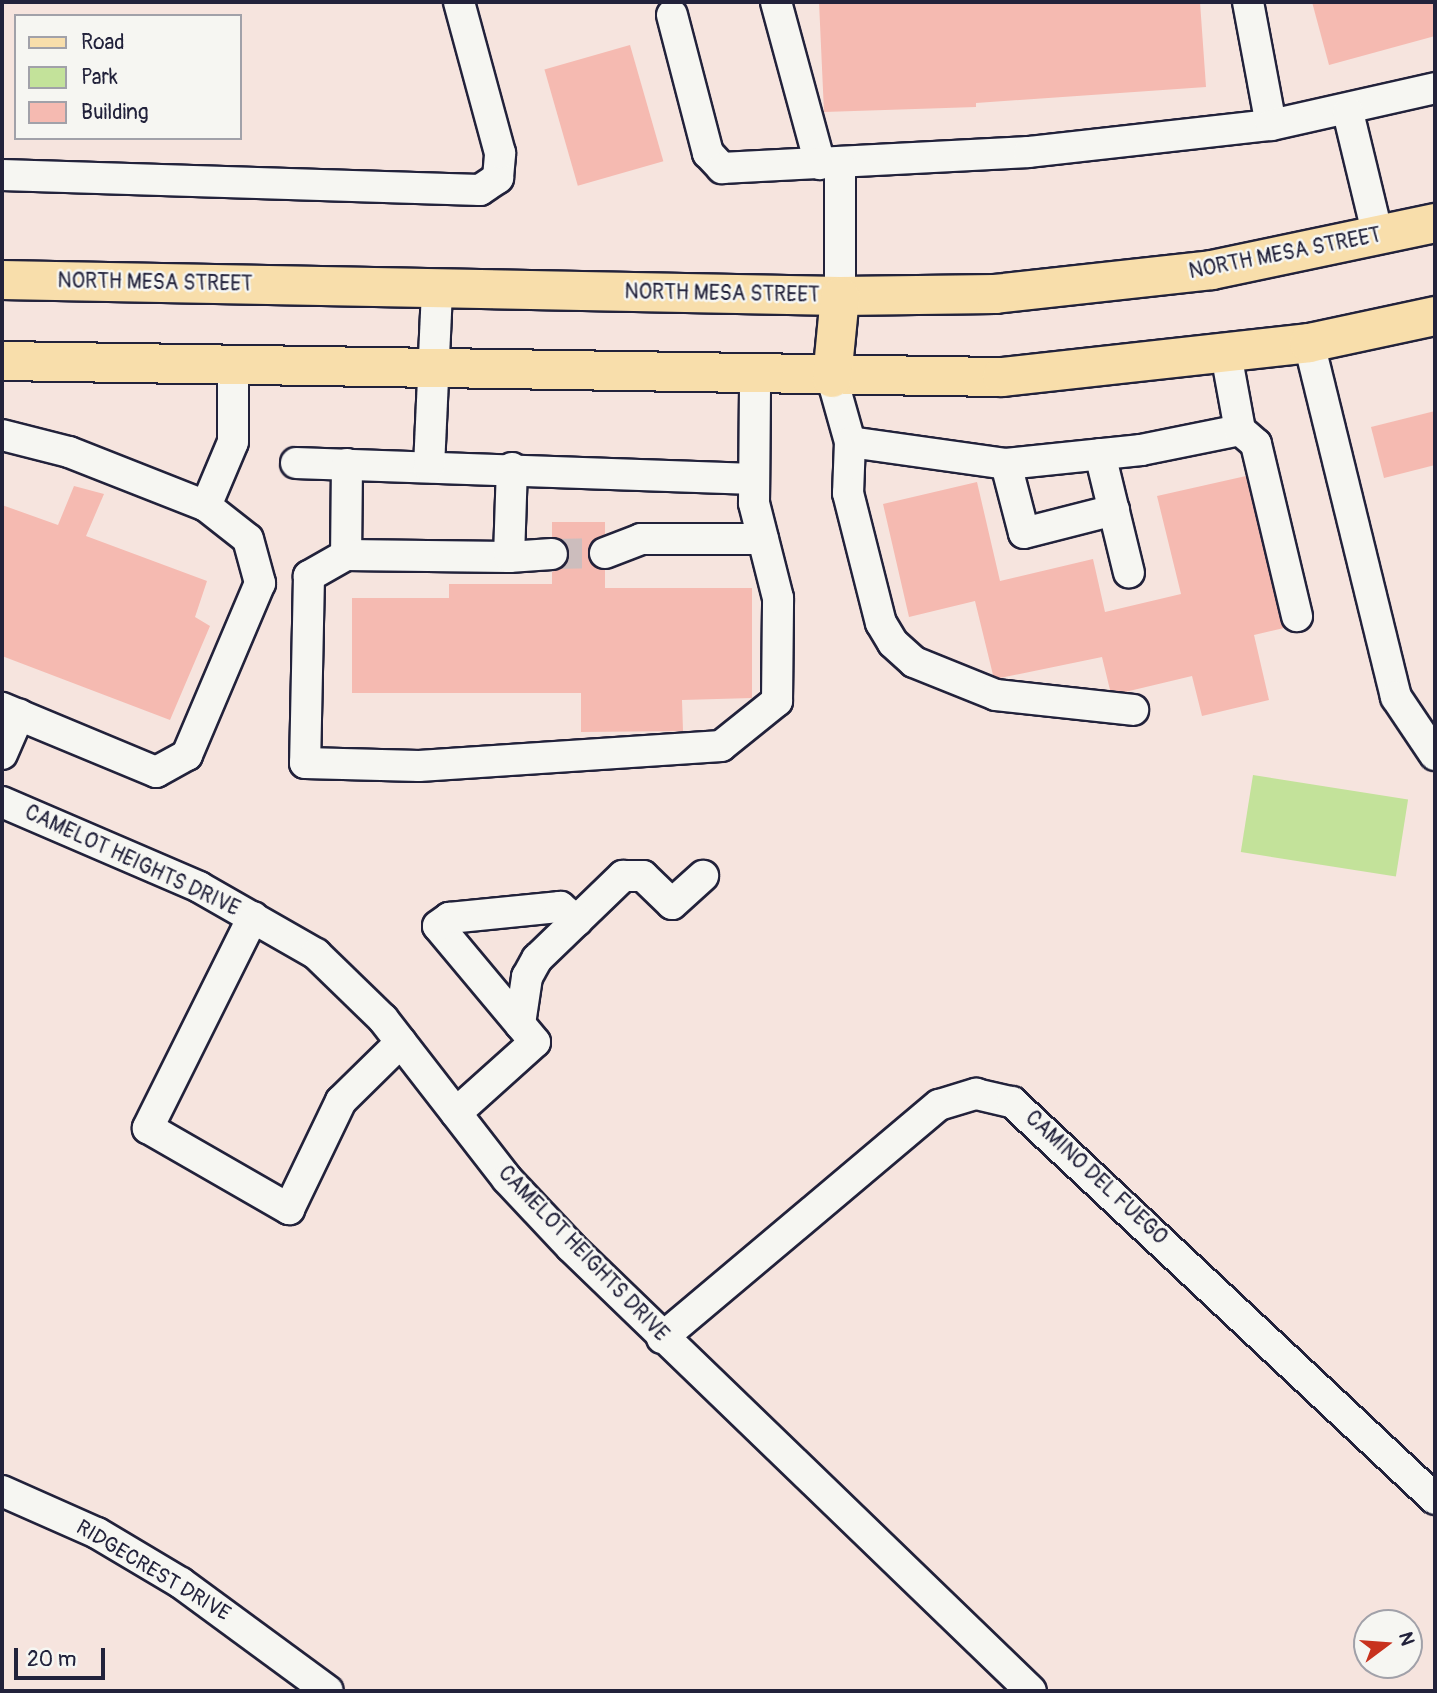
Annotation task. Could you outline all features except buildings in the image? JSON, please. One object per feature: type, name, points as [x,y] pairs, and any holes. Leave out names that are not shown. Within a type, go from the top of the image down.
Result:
[{"type":"main road","name":"NORTH MESA STREET","points":[[2,279],[840,296],[1084,287],[1212,270],[1435,223]]},
{"type":"main road","points":[[832,378],[840,296]]},
{"type":"main road","points":[[2,361],[832,378],[1002,377],[1309,343],[1435,316]]},
{"type":"street","points":[[2,175],[480,190],[498,178],[500,153],[459,2]]},
{"type":"street","points":[[776,2],[830,164],[840,296]]},
{"type":"street","points":[[1248,2],[1271,125]]},
{"type":"street","points":[[672,15],[708,153],[722,168],[1029,152],[1271,125],[1348,112],[1435,88]]},
{"type":"street","points":[[1348,112],[1378,236]]},
{"type":"street","points":[[429,467],[437,288]]},
{"type":"street","points":[[1309,343],[1396,698],[1435,755]]},
{"type":"street","points":[[1226,354],[1240,430],[1256,444],[1297,617]]},
{"type":"street","points":[[206,506],[233,442],[233,365]]},
{"type":"street","points":[[552,554],[509,557],[346,555],[309,576],[305,764],[419,766],[721,746],[777,701],[778,598],[763,538],[754,479],[755,376]]},
{"type":"street","points":[[832,378],[850,442],[848,493],[881,624],[893,643],[914,662],[996,695],[1133,710]]},
{"type":"street","points":[[850,442],[1006,464],[1100,454],[1240,430]]},
{"type":"street","points":[[2,435],[69,452],[206,506],[248,539],[260,583],[187,755],[156,772],[10,712],[2,754]]},
{"type":"street","points":[[1100,454],[1129,573]]},
{"type":"street","points":[[296,463],[512,468],[754,479]]},
{"type":"street","points":[[346,555],[347,464]]},
{"type":"street","points":[[1006,464],[1024,533],[1114,510]]},
{"type":"street","points":[[509,557],[512,468]]},
{"type":"street","points":[[605,553],[641,539],[763,538]]},
{"type":"street","name":"CAMELOT HEIGHTS DRIVE","points":[[2,802],[199,887],[316,954],[401,1042],[508,1179],[662,1338],[1031,1691]]},
{"type":"street","points":[[520,1024],[527,977],[577,921],[623,876],[643,876],[672,904],[703,876]]},
{"type":"street","points":[[456,1113],[535,1042],[438,926],[449,918],[560,907],[577,921]]},
{"type":"street","points":[[253,917],[149,1128],[289,1209],[341,1101],[401,1042]]},
{"type":"street","name":"CAMINO DEL FUEGO","points":[[662,1338],[939,1105],[976,1094],[1012,1102],[1053,1136],[1435,1499]]},
{"type":"street","name":"RIDGECREST DRIVE","points":[[2,1491],[97,1533],[181,1583],[328,1691]]},
{"type":"green space","points":[[1253,775],[1408,800],[1396,877],[1241,852]]},
{"type":"tunnel","points":[[552,554],[605,553]]}]
